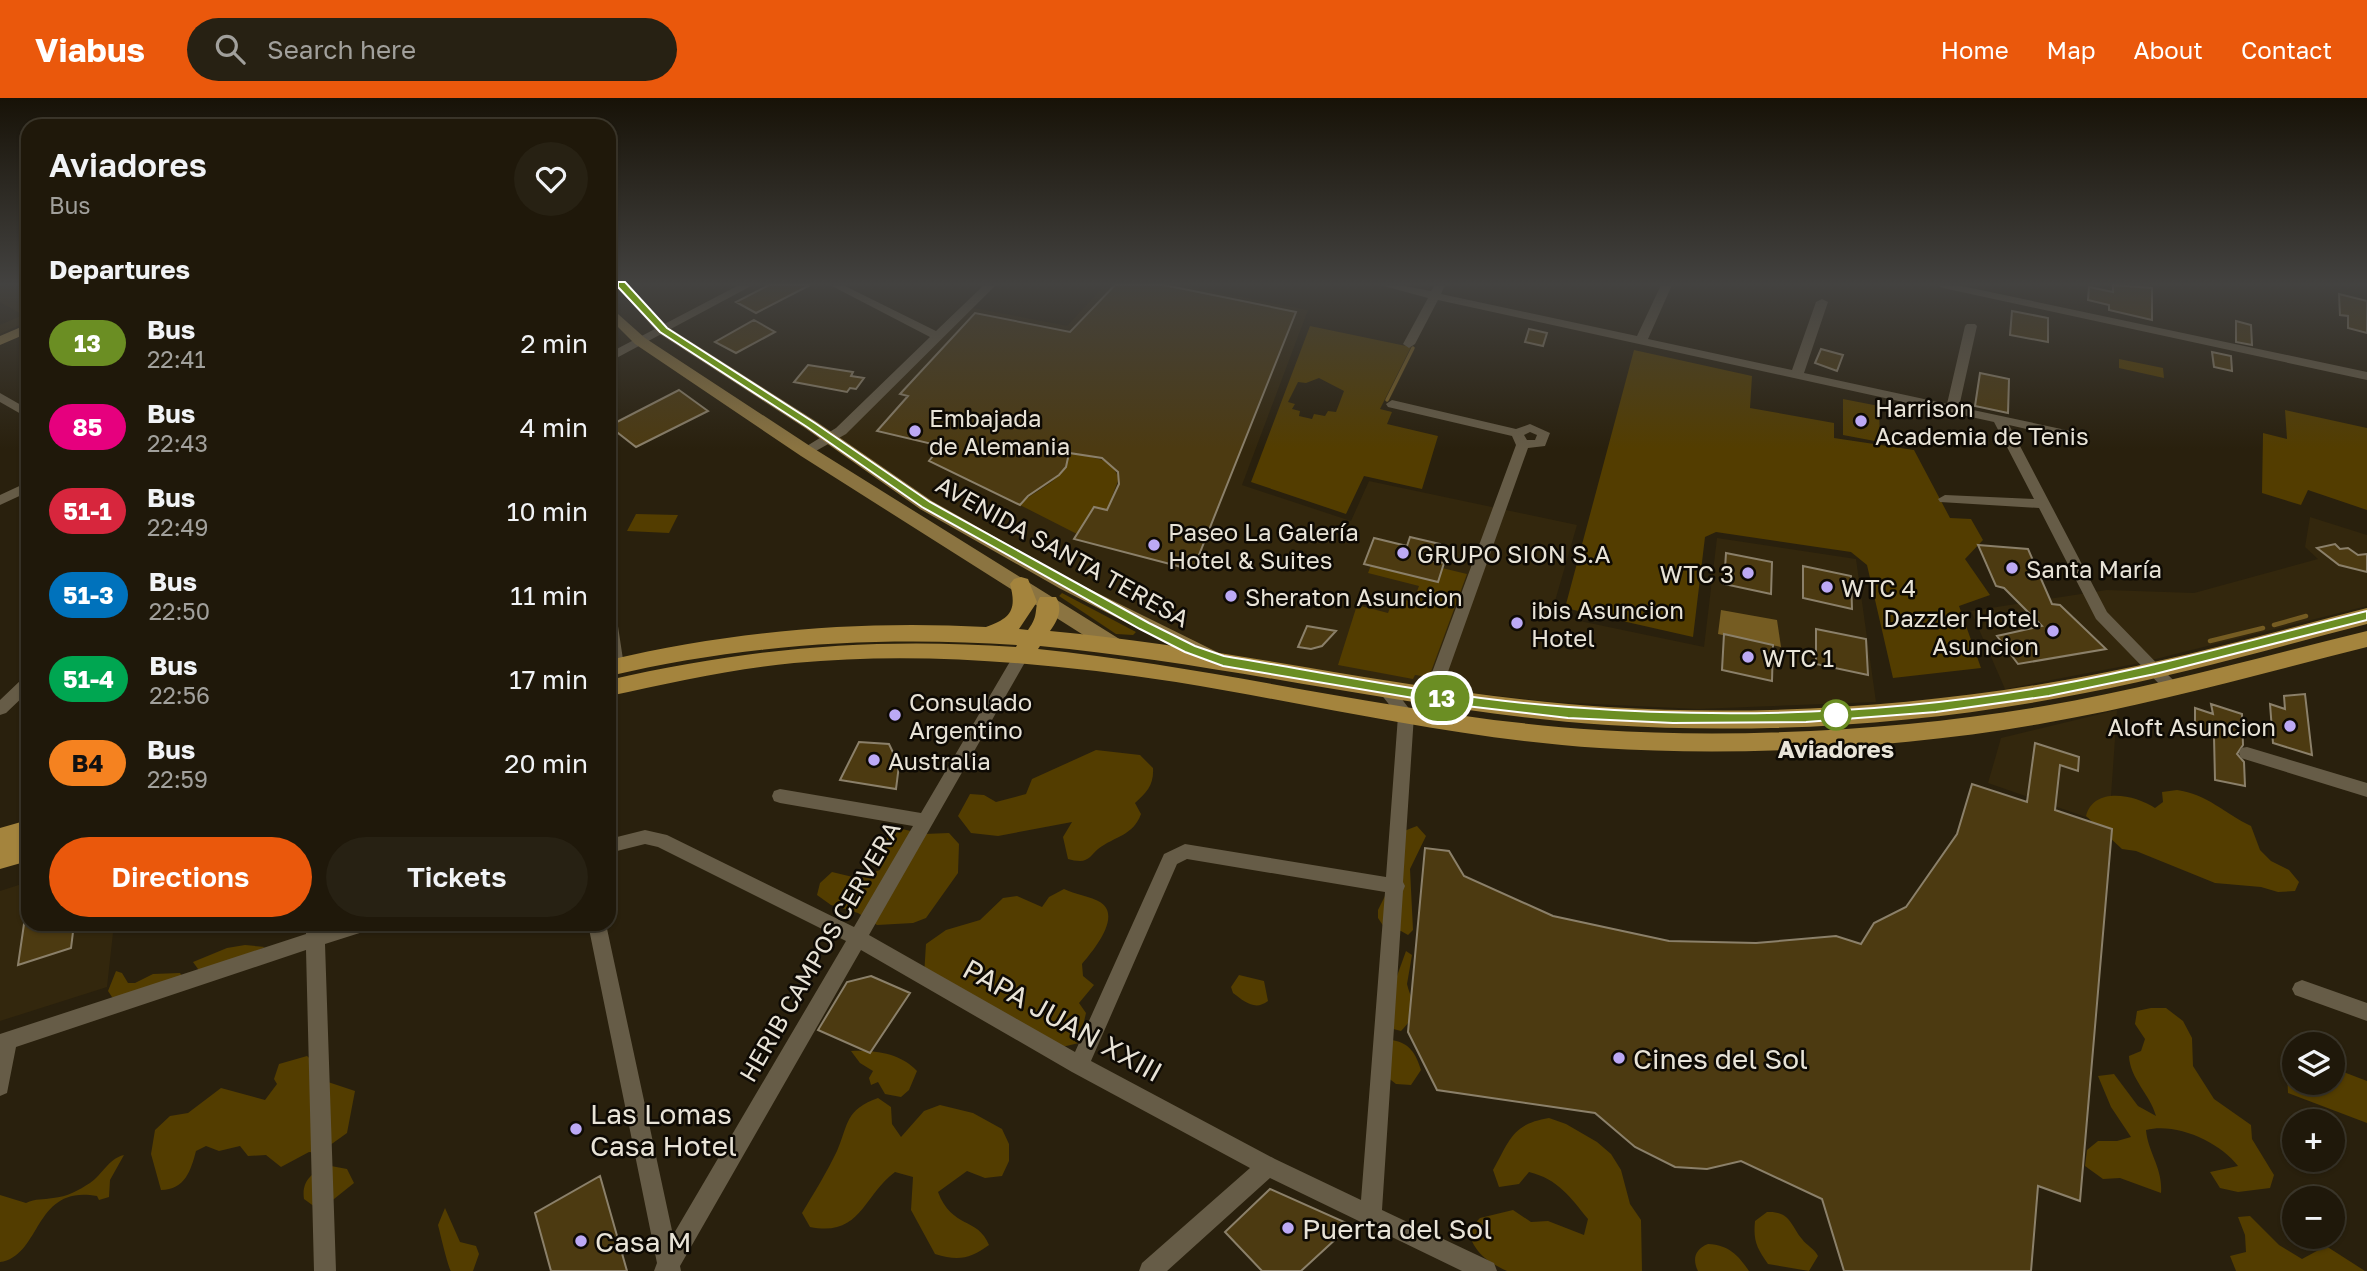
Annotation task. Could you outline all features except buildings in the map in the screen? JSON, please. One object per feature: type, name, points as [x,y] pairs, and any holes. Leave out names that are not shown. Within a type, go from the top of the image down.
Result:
[{"type":"highway","points":[[616,666],[747,641],[870,634],[990,634],[1015,621],[1026,602],[1021,584]]},
{"type":"highway","points":[[1027,648],[1048,618],[1048,602]]},
{"type":"highway","points":[[616,687],[739,661],[798,654],[916,653],[1114,645],[1432,696],[1610,716],[1760,717],[1856,714],[1975,702],[2049,691],[2155,669],[2367,616]]},
{"type":"highway","points":[[971,635],[1027,648],[1176,674],[1406,724],[1626,740],[1744,742],[1878,734],[2062,711],[2155,669],[2367,639]]},
{"type":"highway","points":[[1114,645],[1176,674]]},
{"type":"highway","points":[[1626,740],[1660,727],[1730,727],[1760,717]]},
{"type":"highway","points":[[0,838],[21,832]]},
{"type":"highway","points":[[0,858],[21,852]]},
{"type":"main road","name":"AVENIDA SANTA TERESA","points":[[678,340],[964,527],[1155,632],[1214,659]]},
{"type":"main road","name":"AVENIDA SANTA TERESA","points":[[640,341],[807,452],[1021,584],[1114,645]]},
{"type":"street","points":[[807,452],[830,440],[933,340]]},
{"type":"street","points":[[1409,344],[1411,340]]},
{"type":"street","points":[[1636,340],[2075,436]]},
{"type":"street","points":[[1797,375],[1809,340]]},
{"type":"street","points":[[1952,409],[1968,340]]},
{"type":"street","points":[[2198,340],[2367,376]]},
{"type":"street","points":[[616,354],[640,341]]},
{"type":"street","points":[[0,397],[21,410]]},
{"type":"street","points":[[1392,404],[1520,439],[1432,696]]},
{"type":"street","points":[[1999,419],[2101,615],[2155,669]]},
{"type":"street","points":[[0,501],[21,490]]},
{"type":"street","points":[[1945,499],[2042,504]]},
{"type":"street","name":"HERIB CAMPOS CERVERA","points":[[668,1270],[856,938],[1027,648]]},
{"type":"street","points":[[1371,1213],[1406,724],[1385,689]]},
{"type":"street","points":[[0,709],[21,690]]},
{"type":"street","points":[[2247,753],[2367,790]]},
{"type":"street","points":[[780,796],[924,821]]},
{"type":"street","name":"PAPA JUAN XXIII","points":[[616,844],[645,837],[662,840],[856,938],[1079,1065],[1268,1166],[1371,1213],[1486,1271]]},
{"type":"street","points":[[1079,1065],[1170,859],[1177,853],[1185,852],[1396,886]]},
{"type":"street","points":[[0,1086],[4,1041],[315,931],[325,1271]]},
{"type":"street","points":[[598,931],[668,1270]]},
{"type":"street","points":[[2302,989],[2367,1012]]},
{"type":"street","points":[[1150,1271],[1268,1166]]},
{"type":"shaded area","points":[[936,340],[1297,340],[1242,485],[1351,521],[1369,481],[1577,525],[1551,615],[1704,647],[1717,538],[1856,559],[1876,702],[1698,709],[1553,702],[1443,690],[1214,652],[1043,566],[935,503],[836,438]]},
{"type":"shaded area","points":[[1305,340],[1376,340],[1411,347],[1380,409],[1392,412],[1387,424],[1438,436],[1422,489],[1364,476],[1346,514],[1251,482]],"holes":[[[1319,378],[1344,391],[1336,412],[1328,411],[1325,416],[1314,414],[1312,419],[1299,416],[1300,411],[1292,409],[1295,404],[1288,402],[1298,382],[1306,383]]]},
{"type":"shaded area","points":[[1634,350],[1752,376],[1750,408],[1834,423],[1834,438],[1914,450],[1950,518],[1971,519],[1983,540],[1965,559],[1990,595],[1959,606],[1981,668],[1893,678],[1867,565],[1851,552],[1716,532],[1705,537],[1693,637],[1565,608]]},
{"type":"shaded area","points":[[2119,359],[2163,368],[2164,378],[2119,368]]},
{"type":"shaded area","name":"Harrison Academia de Tenis","points":[[1843,399],[1879,406],[1880,442],[1843,435]]},
{"type":"shaded area","points":[[2285,410],[2367,428],[2367,510],[2308,490],[2301,505],[2262,493],[2263,433],[2287,439]]},
{"type":"shaded area","points":[[1075,453],[1110,462],[1119,478],[1107,510],[1077,534],[1020,505],[1057,478],[1066,464],[1067,455]]},
{"type":"shaded area","points":[[636,514],[678,515],[669,533],[627,531]]},
{"type":"shaded area","points":[[2310,517],[2367,535],[2367,606],[2140,663],[2005,689],[1971,611],[2107,590],[2194,593],[2318,559],[2305,547]]},
{"type":"shaded area","points":[[1371,565],[1442,568],[1467,574],[1429,677],[1415,675],[1413,679],[1338,665],[1357,605],[1388,613],[1394,597],[1413,602],[1419,586],[1368,573]]},
{"type":"shaded area","points":[[1062,593],[1136,632],[1133,635],[1116,634],[1059,596]]},
{"type":"shaded area","points":[[1721,610],[1777,620],[1781,647],[1718,634]]},
{"type":"shaded area","points":[[2117,710],[2109,825],[1988,783],[2001,738]]},
{"type":"shaded area","points":[[1096,750],[1140,755],[1153,768],[1153,774],[1149,788],[1135,803],[1141,814],[1138,821],[1123,835],[1098,849],[1086,860],[1068,859],[1063,837],[1072,822],[998,836],[971,833],[958,816],[970,794],[984,795],[996,802],[1026,794],[1032,779]]},
{"type":"shaded area","points":[[2177,790],[2197,795],[2251,826],[2260,850],[2271,861],[2289,870],[2299,882],[2295,891],[2278,892],[2261,887],[2215,883],[2136,851],[2122,849],[2086,816],[2097,800],[2106,797],[2126,797],[2155,808],[2163,802],[2162,792]]},
{"type":"shaded area","points":[[1417,826],[1426,836],[1410,869],[1413,930],[1408,935],[1401,931],[1386,930],[1378,918],[1378,910],[1389,888],[1404,831]]},
{"type":"shaded area","points":[[902,829],[924,834],[949,833],[959,844],[958,873],[926,918],[913,923],[877,925],[858,913],[831,905],[817,895],[820,883],[832,872],[857,878],[880,870],[887,837]]},
{"type":"shaded area","points":[[21,884],[21,931],[113,931],[107,987],[0,1021],[0,891]]},
{"type":"shaded area","points":[[1064,889],[1100,902],[1106,908],[1108,916],[1103,934],[1082,964],[1083,976],[1094,985],[1079,1003],[1086,1013],[1079,1043],[1062,1047],[924,976],[926,944],[946,930],[980,920],[1003,898],[1017,896],[1042,907],[1049,897]]},
{"type":"shaded area","points":[[245,945],[265,947],[203,976],[193,962],[227,948]]},
{"type":"shaded area","points":[[1406,951],[1412,955],[1407,984],[1414,1011],[1401,1031],[1386,1027],[1397,976]]},
{"type":"shaded area","points":[[116,971],[122,973],[128,983],[135,983],[153,974],[180,973],[184,979],[125,999],[112,997],[108,991]]},
{"type":"shaded area","points":[[1239,975],[1264,981],[1268,1001],[1254,1005],[1233,993],[1231,987]]},
{"type":"shaded area","points":[[2166,1008],[2183,1021],[2192,1038],[2193,1066],[2214,1099],[2251,1125],[2252,1139],[2274,1175],[2270,1188],[2238,1192],[2220,1188],[2210,1172],[2238,1166],[2209,1142],[2170,1129],[2146,1130],[2160,1176],[2161,1193],[2120,1178],[2103,1179],[2085,1166],[2087,1150],[2098,1141],[2117,1141],[2131,1137],[2111,1107],[2098,1076],[2114,1074],[2138,1106],[2156,1116],[2136,1079],[2129,1056],[2141,1051],[2145,1039],[2135,1024],[2137,1011]]},
{"type":"shaded area","points":[[1392,1040],[1408,1047],[1417,1059],[1421,1070],[1411,1085],[1396,1084],[1382,1073]]},
{"type":"shaded area","points":[[851,1051],[887,1054],[903,1060],[917,1071],[909,1090],[901,1097],[885,1094],[878,1082],[871,1085],[869,1078],[873,1071],[860,1063]]},
{"type":"shaded area","points":[[307,1056],[316,1064],[319,1079],[355,1091],[347,1133],[319,1153],[309,1152],[281,1167],[266,1155],[248,1156],[240,1146],[219,1151],[206,1146],[196,1151],[189,1172],[181,1183],[176,1187],[161,1190],[151,1154],[155,1130],[170,1116],[188,1113],[221,1088],[265,1100],[277,1084],[274,1079],[279,1064]]},
{"type":"shaded area","points":[[2345,1073],[2367,1081],[2367,1123],[2345,1115],[2345,1109],[2330,1109],[2293,1095],[2345,1095]]},
{"type":"shaded area","points":[[878,1098],[891,1107],[892,1124],[901,1137],[924,1111],[940,1105],[973,1113],[1002,1129],[1009,1144],[1009,1161],[1002,1176],[985,1178],[967,1171],[938,1192],[950,1212],[978,1230],[989,1245],[964,1257],[950,1258],[935,1254],[911,1210],[913,1177],[895,1172],[851,1221],[827,1229],[810,1227],[802,1213],[833,1159],[850,1118],[859,1107]]},
{"type":"shaded area","points":[[1549,1118],[1566,1124],[1597,1142],[1611,1154],[1621,1170],[1630,1204],[1641,1220],[1642,1271],[1507,1271],[1487,1260],[1474,1245],[1468,1231],[1480,1218],[1513,1210],[1531,1222],[1548,1221],[1584,1235],[1588,1219],[1556,1184],[1529,1172],[1519,1184],[1499,1187],[1493,1170],[1513,1135],[1527,1124]]},
{"type":"shaded area","points":[[124,1155],[110,1180],[109,1197],[99,1200],[97,1196],[76,1195],[61,1200],[49,1210],[24,1247],[14,1257],[0,1262],[0,1195],[26,1203],[63,1196],[90,1183],[110,1163]]},
{"type":"shaded area","points":[[331,1166],[347,1169],[354,1183],[324,1207],[315,1207],[304,1199],[305,1186],[314,1173]]},
{"type":"shaded area","points":[[445,1208],[460,1242],[476,1246],[479,1254],[473,1271],[451,1271],[438,1225]]},
{"type":"shaded area","points":[[1767,1212],[1785,1216],[1816,1253],[1818,1256],[1809,1271],[1768,1264],[1755,1239],[1755,1221]]},
{"type":"shaded area","points":[[2250,1216],[2282,1249],[2302,1259],[2320,1249],[2331,1249],[2365,1271],[2236,1271],[2230,1256],[2246,1252],[2245,1235],[2238,1217]]},
{"type":"shaded area","points":[[1708,1244],[1722,1246],[1732,1252],[1749,1271],[1698,1271],[1696,1255]]},
{"type":"waterway","points":[[1387,400],[1413,348]]},
{"type":"waterway","points":[[2274,625],[2306,616]]},
{"type":"waterway","points":[[2210,641],[2263,628]]},
{"type":"bus line","name":"13","points":[[679,340],[811,425],[926,505],[1190,649],[1223,661],[1365,686],[1517,708],[1610,716],[1673,718],[1856,714],[1975,702],[2087,684],[2367,616]]},
{"type":"place","name":"Harrison Academia de Tenis","points":[[1861,421]]},
{"type":"place","name":"Embajada de Alemania","points":[[915,431]]},
{"type":"place","name":"Paseo La Galería Hotel & Suites","points":[[1154,545]]},
{"type":"place","name":"GRUPO SION S.A","points":[[1403,553]]},
{"type":"place","name":"Santa María","points":[[2012,568]]},
{"type":"place","name":"WTC 3","points":[[1748,573]]},
{"type":"place","name":"WTC 4","points":[[1827,587]]},
{"type":"place","name":"Sheraton Asuncion","points":[[1231,596]]},
{"type":"place","name":"ibis Asuncion Hotel","points":[[1517,623]]},
{"type":"place","name":"Dazzler Hotel Asuncion","points":[[2053,631]]},
{"type":"place","name":"WTC 1","points":[[1748,657]]},
{"type":"place","name":"Consulado Argentino","points":[[895,715]]},
{"type":"place","name":"Aviadores","points":[[1836,715]]},
{"type":"place","name":"Aloft Asuncion","points":[[2290,726]]},
{"type":"place","name":"Australia","points":[[874,760]]},
{"type":"place","name":"Cines del Sol","points":[[1619,1058]]},
{"type":"place","name":"Las Lomas Casa Hotel","points":[[576,1129]]},
{"type":"place","name":"Puerta del Sol","points":[[1288,1228]]},
{"type":"place","name":"Casa M","points":[[581,1241]]}]
